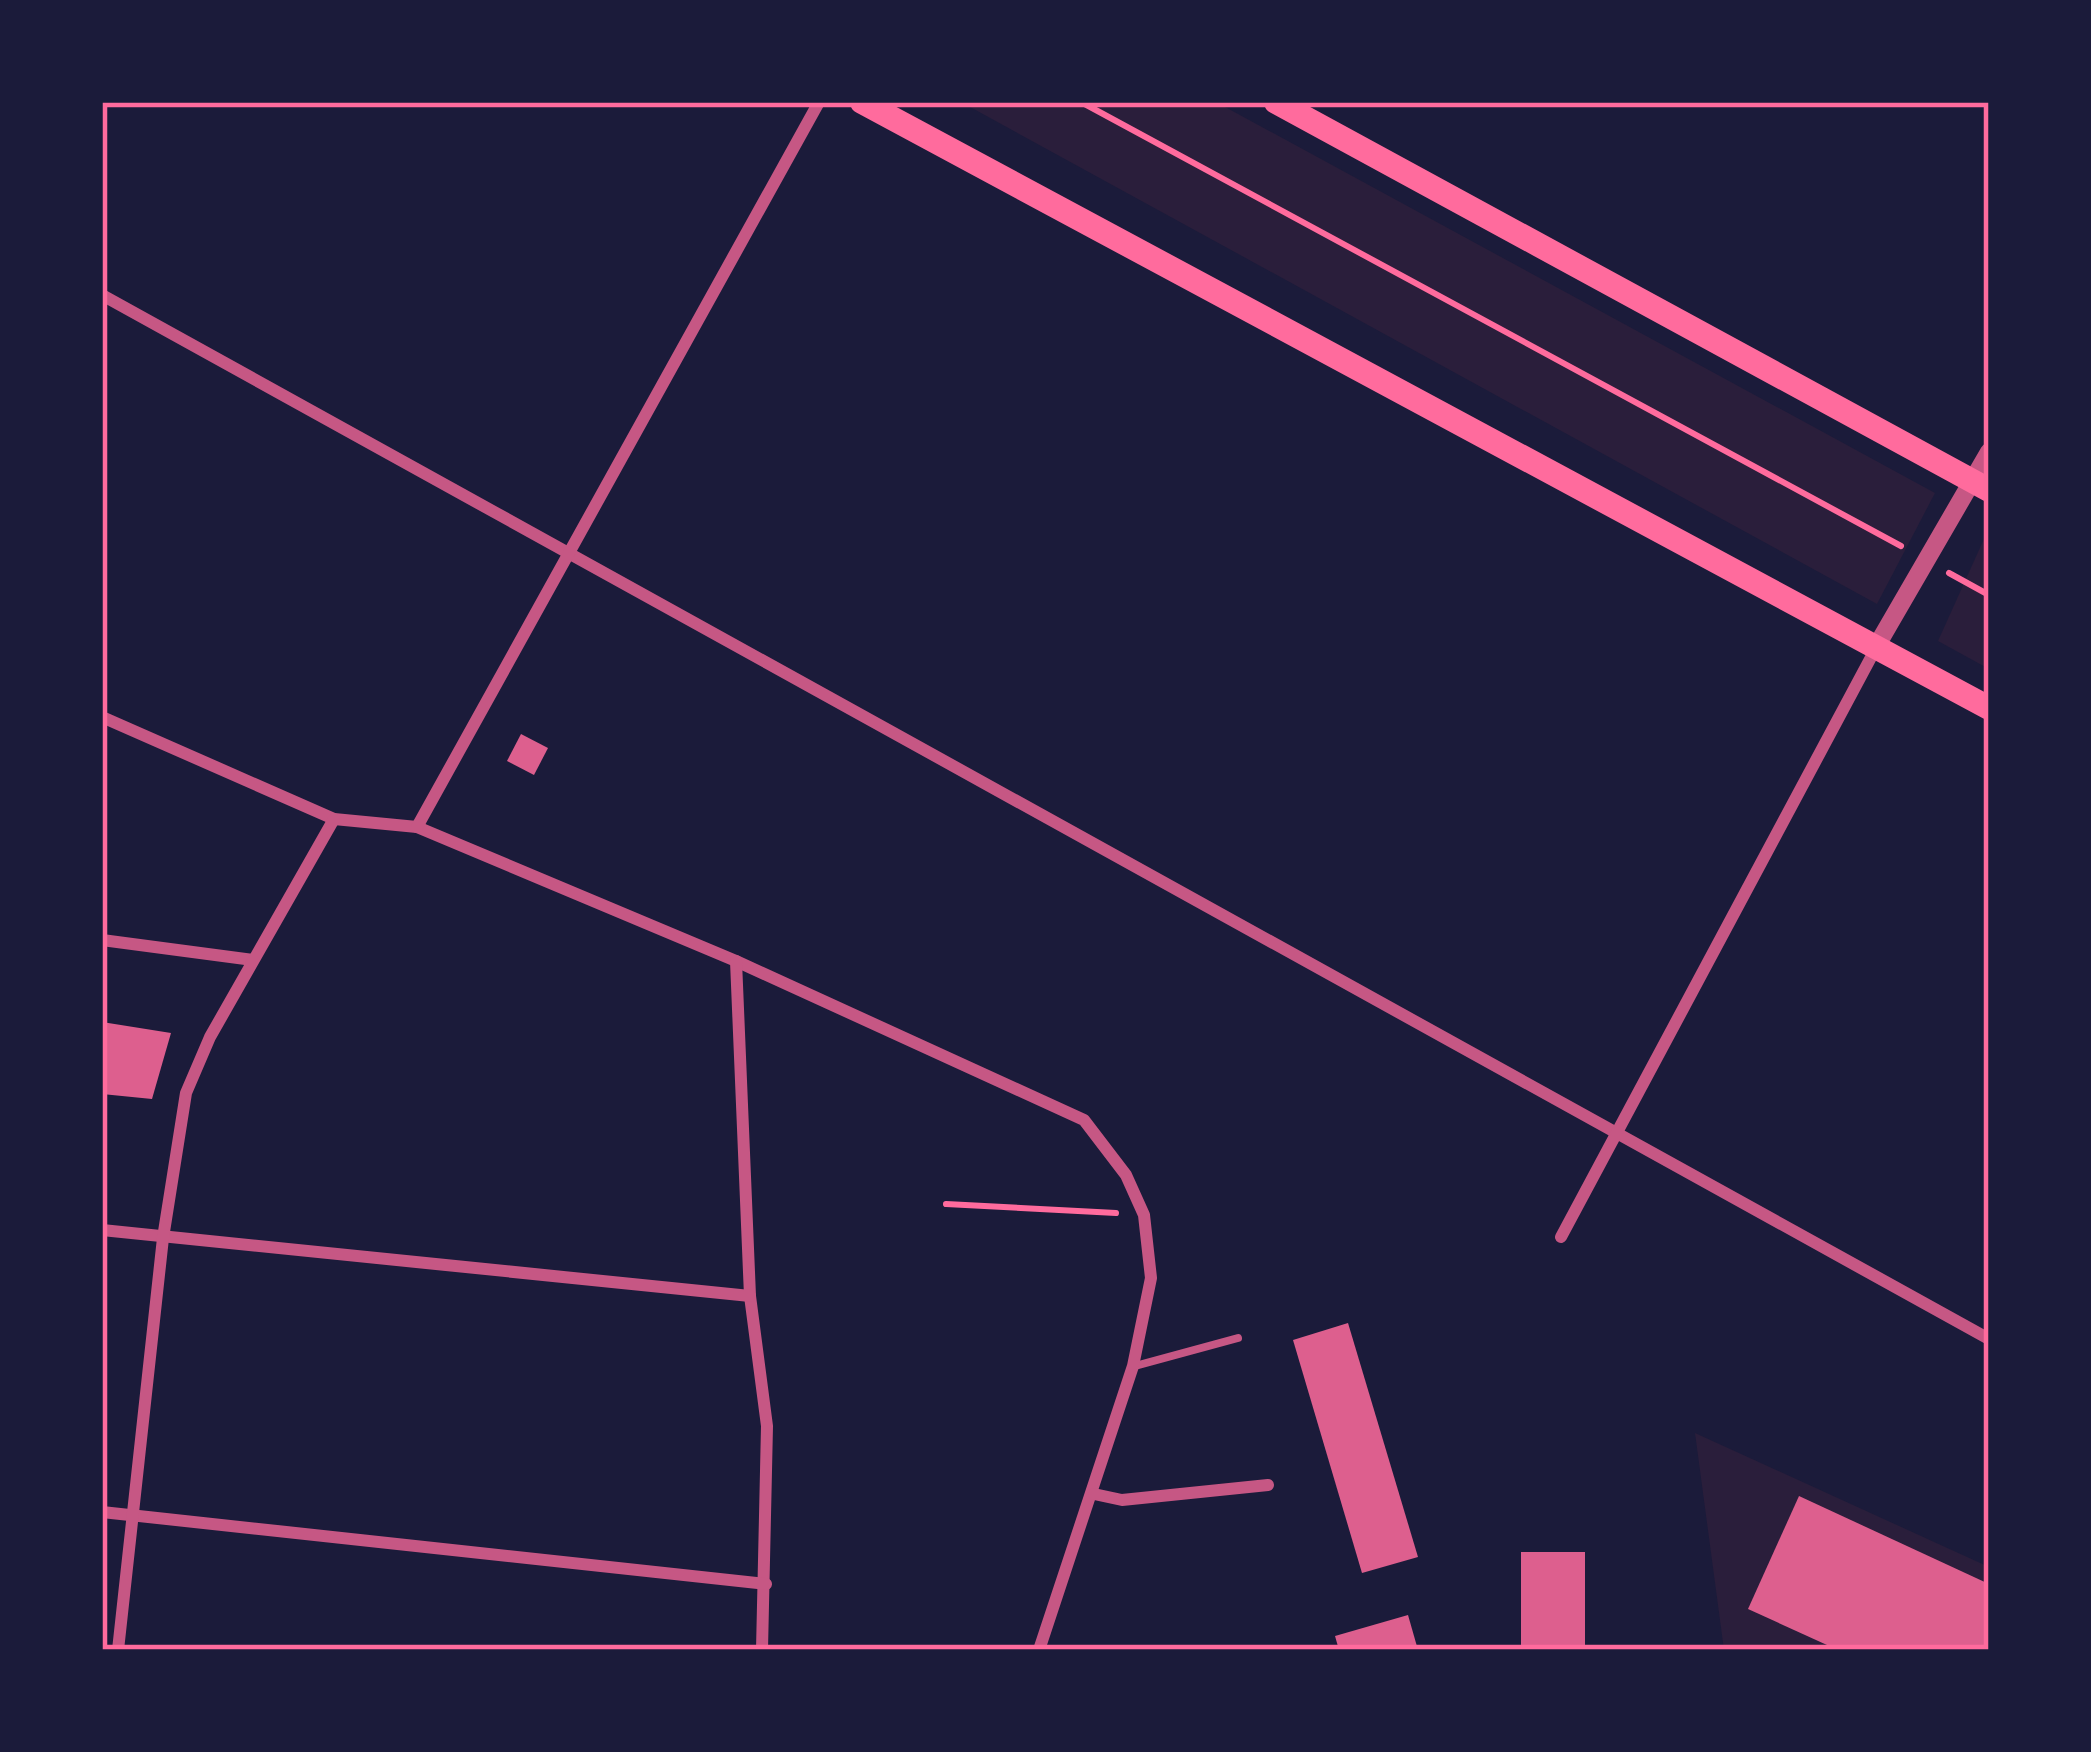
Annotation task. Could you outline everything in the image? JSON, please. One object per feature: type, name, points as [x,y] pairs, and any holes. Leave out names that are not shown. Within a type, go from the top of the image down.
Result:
[{"type":"main road","points":[[862,102],[1989,708]]},
{"type":"main road","points":[[1276,102],[1981,486]]},
{"type":"street","points":[[417,826],[820,102]]},
{"type":"street","points":[[102,295],[568,548],[1989,1339]]},
{"type":"street","points":[[1562,1237],[1876,647],[1981,486],[1989,452]]},
{"type":"street","points":[[102,717],[334,819],[417,826],[736,962],[1084,1120],[1126,1174],[1144,1215],[1151,1278],[1133,1366],[1039,1650]]},
{"type":"street","points":[[118,1650],[163,1238],[186,1093],[253,960],[334,819]]},
{"type":"street","points":[[102,940],[253,960]]},
{"type":"street","points":[[736,962],[750,1296],[767,1426],[762,1650]]},
{"type":"street","points":[[102,1230],[750,1296]]},
{"type":"street","points":[[1094,1494],[1122,1500],[1268,1486]]},
{"type":"street","points":[[102,1513],[766,1584]]},
{"type":"lane","points":[[1133,1366],[1238,1338]]},
{"type":"path","points":[[1082,102],[1906,548]]},
{"type":"path","points":[[946,1204],[1144,1215]]},
{"type":"shaded area","points":[[961,102],[1216,102],[1935,493],[1877,604]]},
{"type":"shaded area","points":[[1989,530],[1989,669],[1938,641]]},
{"type":"shaded area","points":[[1695,1433],[1989,1567],[1989,1650],[1724,1650]]},
{"type":"building","points":[[521,734],[548,748],[534,775],[507,761]]},
{"type":"building","points":[[102,1022],[171,1033],[152,1099],[102,1094]]},
{"type":"building","points":[[1348,1323],[1418,1557],[1362,1573],[1293,1340]]},
{"type":"building","points":[[1799,1496],[1989,1584],[1989,1650],[1838,1650],[1748,1609]]},
{"type":"building","points":[[1521,1552],[1585,1552],[1585,1650],[1521,1650]]},
{"type":"building","points":[[1408,1615],[1418,1650],[1339,1650],[1335,1636]]}]
